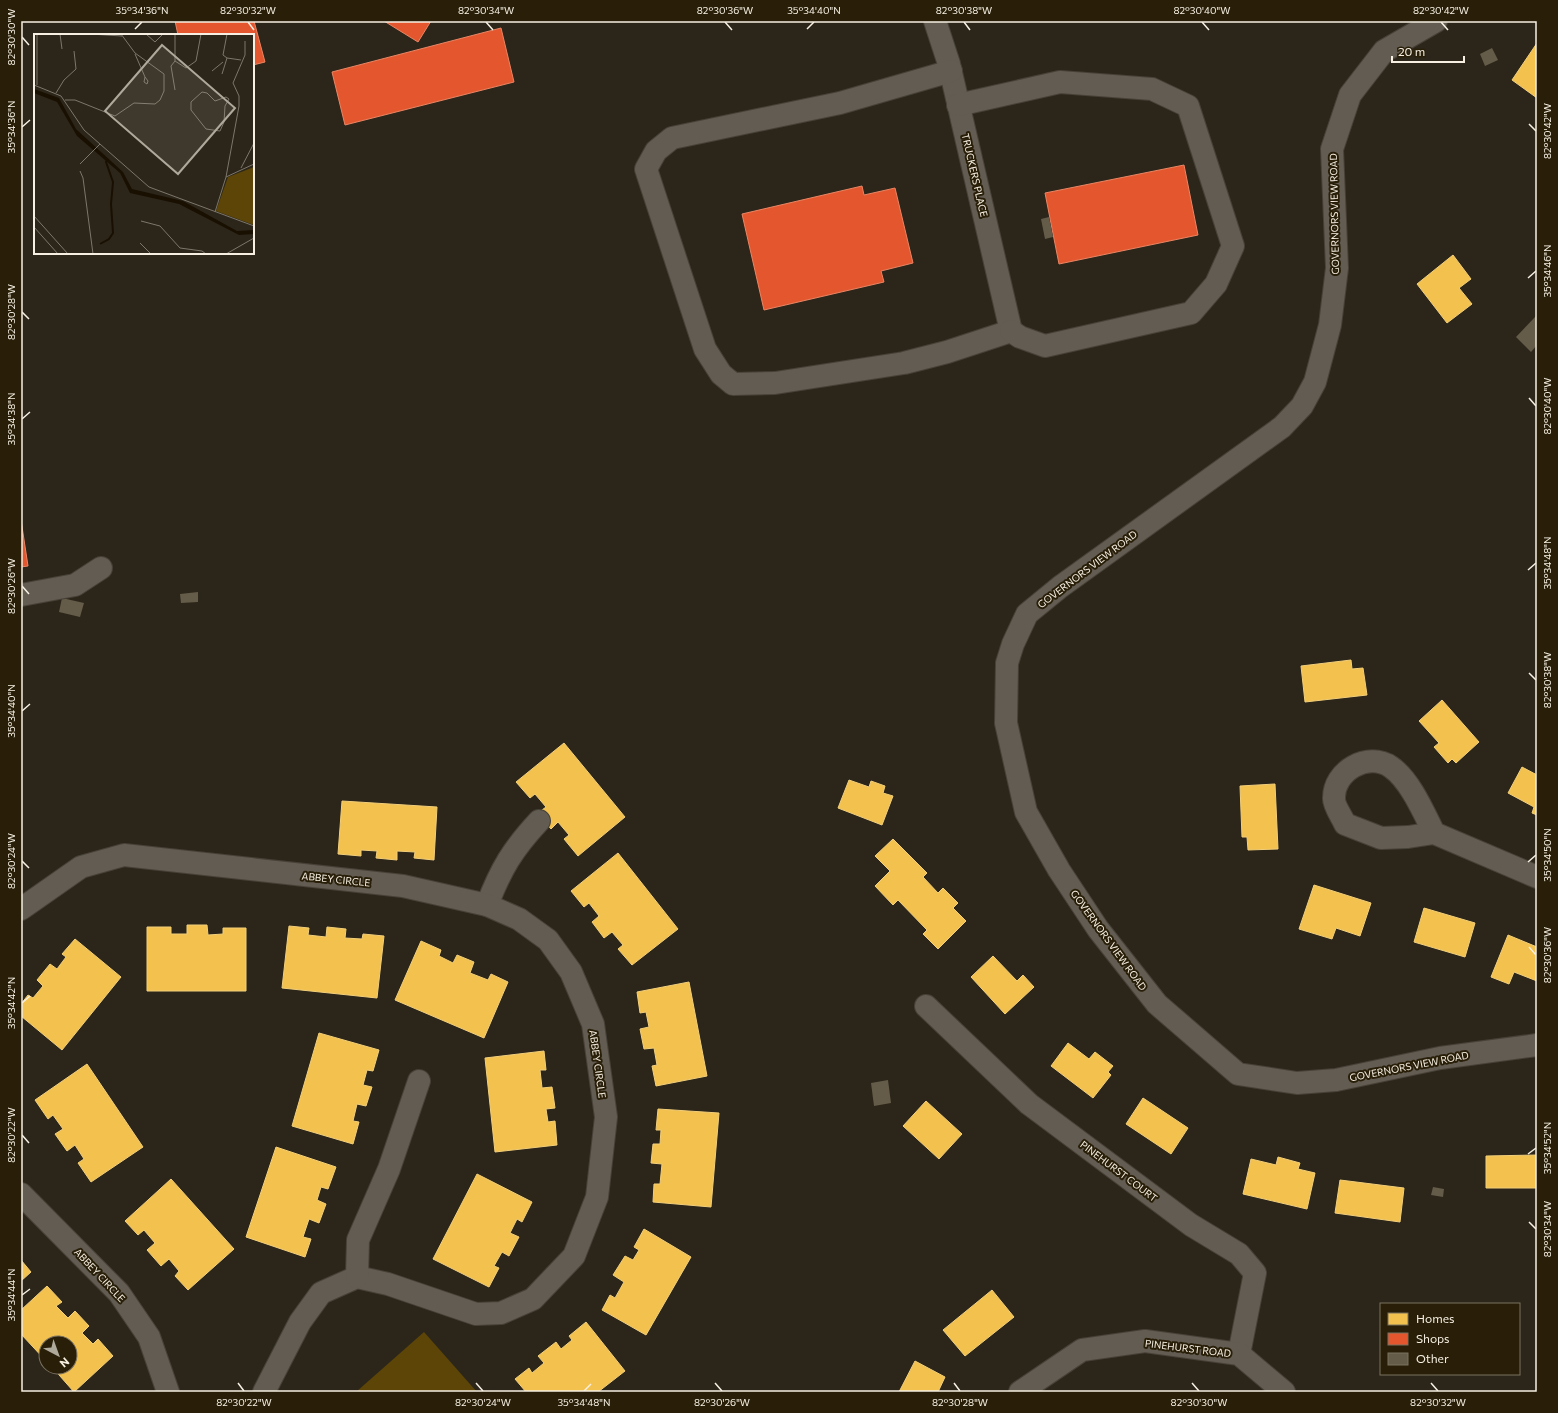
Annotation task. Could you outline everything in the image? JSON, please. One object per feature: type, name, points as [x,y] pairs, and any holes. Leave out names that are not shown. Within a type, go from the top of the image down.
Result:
[{"type":"street","name":"TRUCKERS PLACE","points":[[935,21],[951,71],[1011,331]]},
{"type":"street","name":"GOVERNORS VIEW ROAD","points":[[1436,21],[1384,51],[1350,95],[1332,149],[1337,268],[1330,326],[1315,382],[1302,406],[1282,427],[1060,587],[1027,614],[1013,644],[1007,663],[1006,722],[1026,812],[1059,870],[1098,929],[1157,1004],[1238,1074],[1297,1083],[1336,1080],[1440,1058],[1537,1045]]},
{"type":"street","points":[[951,71],[840,103],[672,138],[656,151],[646,169],[705,349],[721,374],[733,384],[775,383],[904,363],[947,352],[1011,331],[1020,337],[1045,346],[1191,313],[1216,284],[1232,246],[1188,106],[1152,89],[1060,82],[958,105]]},
{"type":"street","points":[[21,595],[75,585],[101,568]]},
{"type":"street","points":[[1434,833],[1413,791],[1391,767],[1375,761],[1358,763],[1339,780],[1334,800],[1345,824],[1381,838],[1408,837],[1434,833],[1537,877]]},
{"type":"street","points":[[486,905],[500,872],[520,842],[539,821]]},
{"type":"street","name":"ABBEY CIRCLE","points":[[21,909],[81,867],[124,855],[403,886],[486,905],[519,919],[548,940],[571,972],[593,1024],[606,1117],[597,1198],[574,1256],[533,1298],[501,1313],[476,1314],[388,1284],[357,1277]]},
{"type":"street","name":"PINEHURST COURT","points":[[926,1006],[1029,1104],[1191,1225],[1239,1254],[1255,1273],[1239,1354]]},
{"type":"street","points":[[264,1392],[300,1322],[321,1293],[357,1277],[358,1240],[389,1169],[419,1081]]},
{"type":"street","name":"ABBEY CIRCLE","points":[[21,1194],[119,1293],[148,1337],[168,1392]]},
{"type":"street","name":"PINEHURST ROAD","points":[[1020,1392],[1082,1350],[1145,1341],[1239,1354],[1284,1392]]},
{"type":"shaded area","points":[[424,1332],[477,1392],[356,1392]]},
{"type":"building: Homes","points":[[1537,43],[1537,98],[1512,80]]},
{"type":"building: Homes","points":[[1453,255],[1471,279],[1459,288],[1472,304],[1447,323],[1417,284]]},
{"type":"building: Homes","points":[[1351,660],[1352,669],[1363,668],[1367,695],[1305,702],[1301,666]]},
{"type":"building: Homes","points":[[1442,700],[1479,742],[1456,763],[1452,759],[1448,763],[1434,747],[1439,743],[1419,721]]},
{"type":"building: Homes","points":[[564,743],[625,817],[578,856],[564,839],[569,835],[558,822],[551,829],[538,813],[546,807],[535,794],[530,798],[516,782]]},
{"type":"building: Homes","points":[[1522,767],[1537,775],[1537,815],[1532,813],[1534,807],[1508,793]]},
{"type":"building: Homes","points":[[849,780],[869,787],[871,781],[885,786],[883,793],[893,796],[882,825],[838,808]]},
{"type":"building: Homes","points":[[1275,784],[1278,849],[1248,850],[1247,837],[1242,837],[1240,786]]},
{"type":"building: Homes","points":[[342,801],[437,807],[434,860],[414,858],[415,852],[397,851],[397,860],[376,858],[377,851],[361,850],[361,856],[338,854]]},
{"type":"building: Homes","points":[[893,839],[927,873],[923,877],[938,893],[943,888],[958,903],[953,908],[966,921],[938,949],[923,934],[927,930],[898,900],[893,905],[875,886],[890,871],[875,856]]},
{"type":"building: Homes","points":[[618,853],[678,929],[632,965],[618,949],[623,945],[612,932],[604,938],[592,922],[599,916],[589,903],[584,907],[571,891]]},
{"type":"building: Homes","points":[[1314,885],[1371,903],[1360,936],[1336,928],[1332,939],[1299,929]]},
{"type":"building: Homes","points":[[1424,908],[1475,923],[1465,957],[1414,942]]},
{"type":"building: Homes","points":[[187,925],[207,925],[208,935],[223,934],[223,928],[246,928],[246,991],[147,991],[147,927],[171,927],[171,934],[187,934]]},
{"type":"building: Homes","points":[[289,926],[309,928],[308,935],[326,937],[327,927],[346,929],[345,938],[362,939],[363,934],[384,936],[377,998],[282,988]]},
{"type":"building: Homes","points":[[1508,935],[1537,947],[1537,981],[1514,972],[1509,984],[1491,977]]},
{"type":"building: Homes","points":[[75,939],[121,977],[62,1050],[21,1016],[21,1004],[28,995],[33,998],[43,986],[37,980],[50,964],[57,969],[66,957],[62,954]]},
{"type":"building: Homes","points":[[421,941],[441,950],[439,956],[453,963],[457,955],[474,962],[470,973],[488,980],[491,974],[508,982],[484,1038],[395,1000]]},
{"type":"building: Homes","points":[[993,956],[1017,981],[1023,975],[1034,987],[1005,1014],[971,977]]},
{"type":"building: Homes","points":[[689,982],[707,1076],[656,1086],[652,1066],[657,1065],[654,1048],[644,1049],[640,1029],[649,1027],[646,1012],[640,1013],[637,992]]},
{"type":"building: Homes","points":[[319,1033],[379,1050],[373,1071],[367,1070],[363,1085],[372,1087],[366,1106],[357,1104],[353,1121],[359,1122],[353,1144],[292,1126]]},
{"type":"building: Homes","points":[[1068,1043],[1089,1059],[1095,1052],[1113,1066],[1108,1072],[1111,1075],[1093,1098],[1051,1066]]},
{"type":"building: Homes","points":[[544,1051],[546,1070],[540,1070],[542,1088],[552,1087],[555,1108],[546,1109],[548,1122],[555,1121],[557,1145],[495,1152],[485,1058]]},
{"type":"building: Homes","points":[[87,1064],[143,1147],[91,1182],[78,1163],[84,1159],[75,1145],[67,1151],[55,1134],[63,1129],[53,1115],[48,1119],[35,1100]]},
{"type":"building: Homes","points":[[1143,1098],[1188,1128],[1171,1154],[1126,1124]]},
{"type":"building: Homes","points":[[926,1101],[962,1134],[939,1159],[903,1126]]},
{"type":"building: Homes","points":[[658,1109],[719,1113],[711,1207],[653,1202],[654,1184],[660,1184],[662,1164],[651,1163],[653,1144],[660,1144],[661,1130],[656,1130]]},
{"type":"building: Homes","points":[[276,1147],[336,1167],[328,1189],[321,1187],[317,1200],[326,1204],[319,1223],[309,1219],[303,1237],[311,1239],[305,1257],[246,1237]]},
{"type":"building: Homes","points":[[1537,1155],[1537,1188],[1486,1188],[1486,1156]]},
{"type":"building: Homes","points":[[1278,1157],[1300,1163],[1298,1169],[1315,1173],[1307,1209],[1243,1194],[1251,1159],[1276,1165]]},
{"type":"building: Homes","points":[[477,1174],[532,1202],[522,1222],[517,1219],[510,1233],[519,1237],[509,1256],[502,1252],[494,1266],[499,1268],[489,1287],[433,1259]]},
{"type":"building: Homes","points":[[171,1179],[234,1249],[188,1290],[175,1276],[179,1271],[169,1259],[161,1266],[147,1250],[155,1243],[144,1230],[138,1235],[125,1221]]},
{"type":"building: Homes","points":[[1340,1180],[1404,1188],[1400,1222],[1335,1213]]},
{"type":"building: Homes","points":[[644,1229],[691,1257],[646,1335],[602,1310],[610,1295],[615,1298],[624,1282],[613,1275],[625,1256],[633,1260],[639,1250],[634,1247]]},
{"type":"building: Homes","points":[[21,1260],[31,1272],[21,1281]]},
{"type":"building: Homes","points":[[47,1286],[62,1302],[56,1306],[68,1318],[75,1311],[89,1326],[82,1333],[93,1344],[98,1339],[113,1356],[74,1392],[59,1375],[78,1375],[78,1335],[38,1335],[38,1352],[21,1334],[21,1310]]},
{"type":"building: Homes","points":[[992,1290],[1014,1317],[965,1356],[943,1330]]},
{"type":"building: Homes","points":[[586,1322],[625,1371],[598,1392],[526,1392],[515,1379],[529,1368],[532,1373],[544,1363],[538,1356],[556,1342],[561,1349],[572,1340],[569,1336]]},
{"type":"building: Homes","points":[[915,1361],[945,1377],[938,1392],[899,1392]]},
{"type":"building: Shops","points":[[175,21],[254,21],[265,62],[254,65],[254,34],[178,34]]},
{"type":"building: Shops","points":[[384,21],[431,21],[418,42]]},
{"type":"building: Shops","points":[[501,28],[514,82],[345,125],[332,72]]},
{"type":"building: Shops","points":[[1184,165],[1198,235],[1059,264],[1045,193]]},
{"type":"building: Shops","points":[[862,186],[864,195],[895,188],[913,263],[881,271],[884,282],[764,310],[742,214]]},
{"type":"building: Shops","points":[[21,520],[28,566],[21,567]]},
{"type":"building: Other","points":[[1492,48],[1498,60],[1485,66],[1480,54]]},
{"type":"building: Other","points":[[1049,217],[1053,237],[1045,239],[1041,219]]},
{"type":"building: Other","points":[[1537,315],[1537,345],[1531,352],[1516,337]]},
{"type":"building: Other","points":[[198,592],[198,602],[181,603],[180,594]]},
{"type":"building: Other","points":[[62,598],[84,603],[80,617],[59,612]]},
{"type":"building: Other","points":[[888,1080],[891,1103],[874,1106],[871,1083]]},
{"type":"building: Other","points":[[1433,1187],[1444,1189],[1443,1197],[1431,1195]]}]
